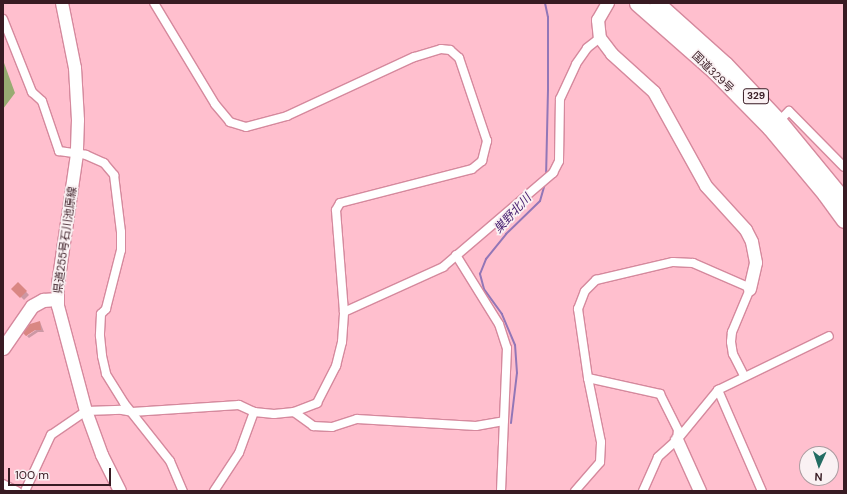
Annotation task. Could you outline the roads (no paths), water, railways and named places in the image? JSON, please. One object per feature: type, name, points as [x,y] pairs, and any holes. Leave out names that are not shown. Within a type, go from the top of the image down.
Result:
[{"type":"highway","name":"国道329号","points":[[637,3],[714,71],[770,128],[844,220]]},
{"type":"highway","name":"国道329号","points":[[657,3],[725,64],[779,120],[844,200]]},
{"type":"main road","name":"県道255号石川池原線","points":[[62,3],[74,68],[78,120],[77,154],[57,299],[86,411],[102,455],[120,491]]},
{"type":"main road","points":[[608,3],[598,20],[600,38],[612,54],[654,92],[706,186],[746,230],[752,242],[756,263],[750,289]]},
{"type":"main road","points":[[3,348],[26,311],[38,302],[57,299]]},
{"type":"main road","points":[[676,440],[700,491]]},
{"type":"street","points":[[25,491],[51,435],[86,411],[122,410],[132,412],[239,405],[254,412],[274,414],[294,412],[317,403],[336,366],[342,342],[344,312],[336,210],[340,203],[472,169],[482,161],[487,141],[459,58],[450,50],[441,49],[414,57],[287,116],[246,127],[230,122],[215,104],[154,3]]},
{"type":"street","points":[[3,19],[32,92],[42,101],[59,151],[77,154],[104,163],[114,175],[121,232],[120,250],[106,309],[101,314],[100,336],[106,374],[132,412],[170,461],[183,491]]},
{"type":"street","points":[[344,312],[443,266],[553,173],[559,161],[560,99],[576,64],[588,48],[600,38]]},
{"type":"street","points":[[779,120],[788,111],[844,167]]},
{"type":"street","points":[[456,255],[499,324],[507,348],[501,491]]},
{"type":"street","points":[[575,491],[600,462],[601,442],[588,378],[578,309],[585,291],[596,280],[674,262],[700,266],[750,289],[732,332],[731,342],[733,354],[744,376]]},
{"type":"street","points":[[643,491],[658,457],[676,440],[718,390],[744,376],[829,336]]},
{"type":"street","points":[[588,378],[660,394],[678,430],[676,440]]},
{"type":"street","points":[[718,390],[762,491]]},
{"type":"street","points":[[217,490],[238,453],[254,412]]},
{"type":"street","points":[[294,412],[313,426],[332,427],[357,419],[476,426],[504,421]]},
{"type":"street","points":[[3,484],[17,491]]},
{"type":"waterway","name":"巣野北川","points":[[545,3],[548,17],[546,176]]},
{"type":"waterway","name":"巣野北川","points":[[511,423],[517,373],[515,345],[502,314],[484,289],[480,274],[486,259],[506,234],[540,201],[545,183]]}]
